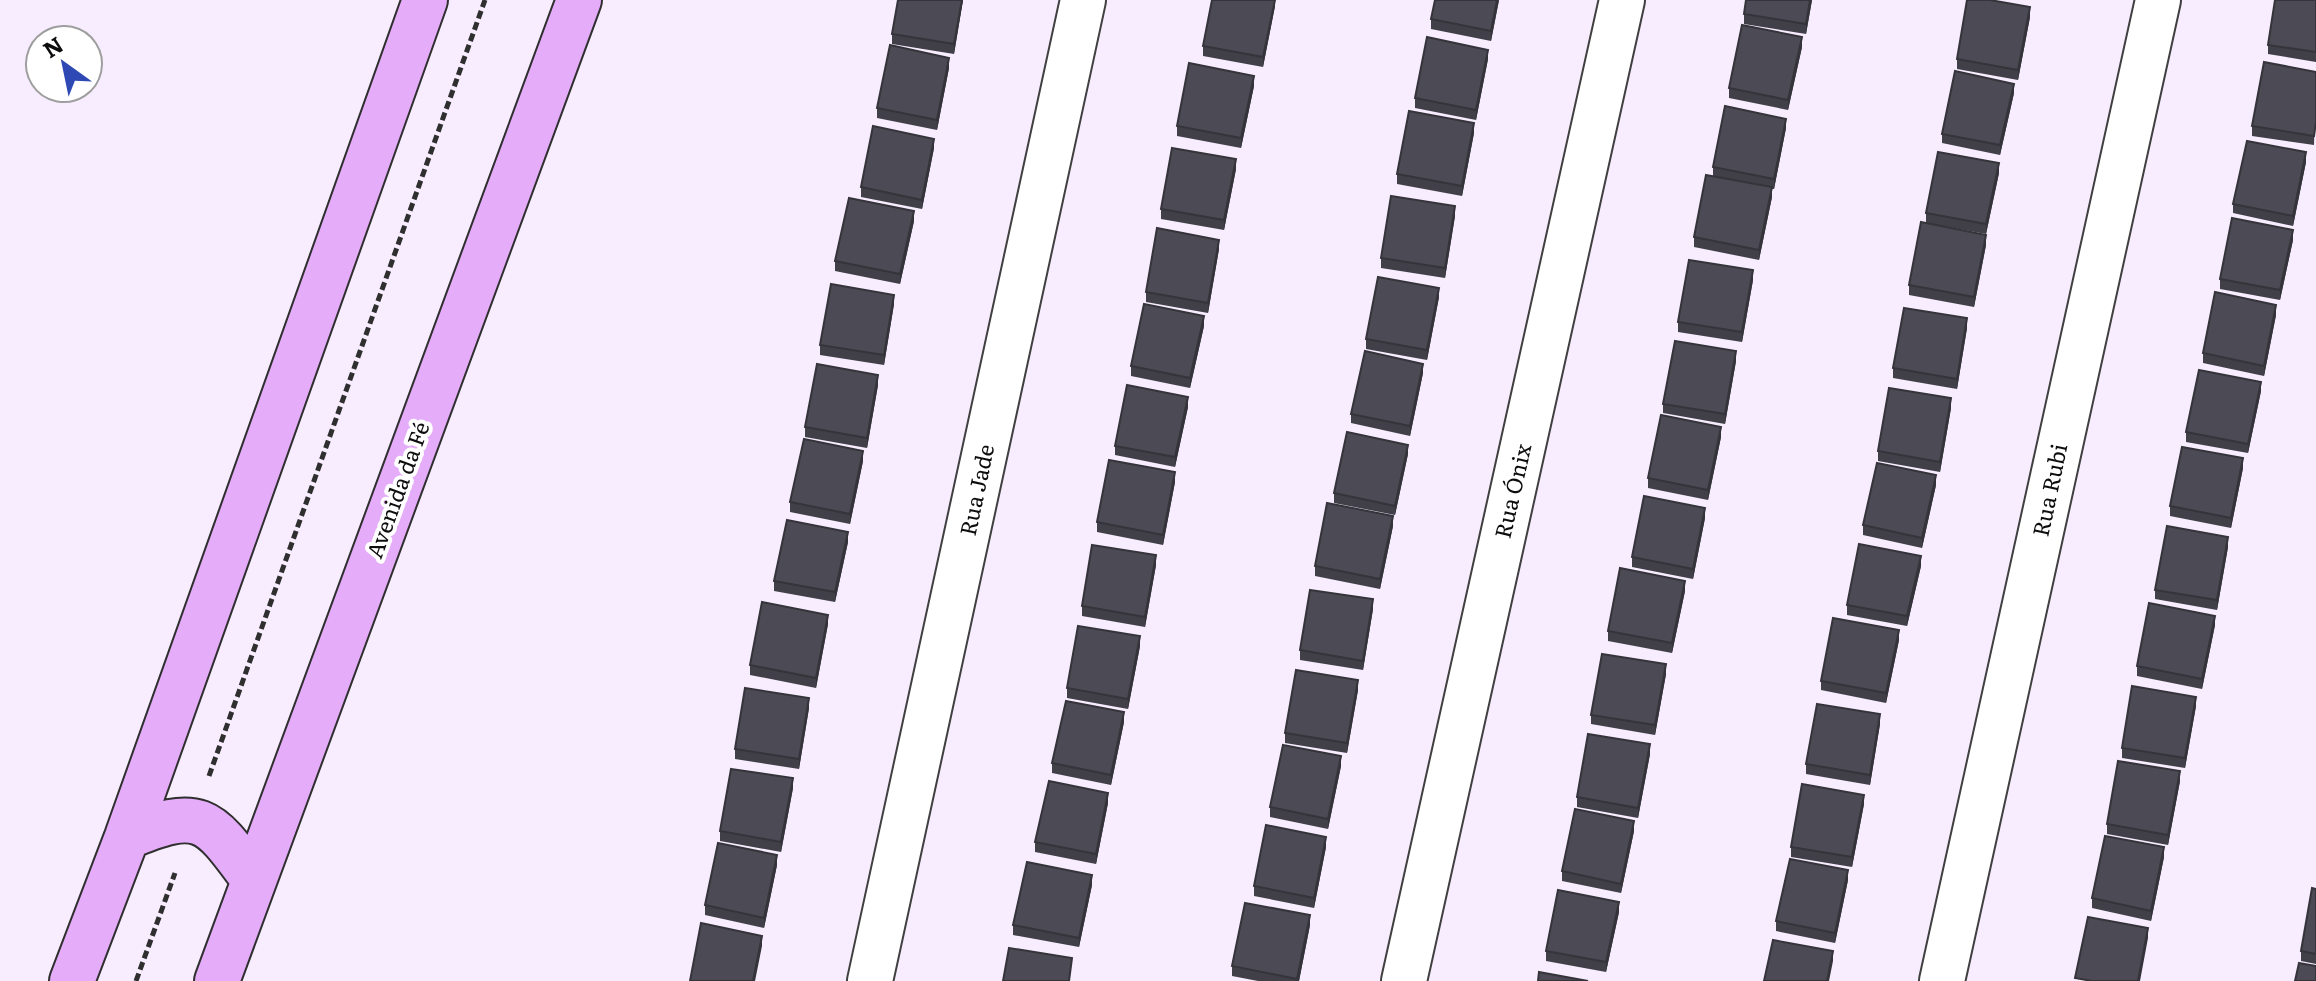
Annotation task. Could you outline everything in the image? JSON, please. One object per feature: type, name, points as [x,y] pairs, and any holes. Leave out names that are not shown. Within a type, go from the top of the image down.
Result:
[{"type":"main road","points":[[72,981],[127,837],[425,0]]},
{"type":"main road","name":"Avenida da Fé","points":[[217,981],[579,0]]},
{"type":"main road","points":[[127,837],[163,822],[200,822],[216,832],[254,880]]},
{"type":"street","name":"Rua Jade","points":[[870,981],[1083,0]]},
{"type":"street","name":"Rua Ónix","points":[[1404,981],[1622,0]]},
{"type":"street","name":"Rua Rubi","points":[[1942,981],[2158,0]]},
{"type":"path","points":[[136,981],[485,0]]},
{"type":"building","points":[[898,0],[962,0],[954,44],[892,34]]},
{"type":"building","points":[[1212,0],[1275,0],[1263,57],[1203,46]]},
{"type":"building","points":[[1435,0],[1497,0],[1491,31],[1431,19]]},
{"type":"building","points":[[1746,0],[1810,0],[1806,24],[1744,14]]},
{"type":"building","points":[[1967,0],[1990,0],[2030,7],[2018,70],[1957,59]]},
{"type":"building","points":[[2275,0],[2316,0],[2316,52],[2268,45]]},
{"type":"building","points":[[1742,25],[1802,37],[1788,100],[1729,88]]},
{"type":"building","points":[[1427,37],[1488,50],[1476,110],[1415,98]]},
{"type":"building","points":[[890,45],[949,58],[937,120],[877,108]]},
{"type":"building","points":[[2264,62],[2316,72],[2314,136],[2252,126]]},
{"type":"building","points":[[1189,63],[1254,76],[1241,138],[1177,126]]},
{"type":"building","points":[[1955,71],[2014,84],[2000,145],[1942,134]]},
{"type":"building","points":[[1725,106],[1786,119],[1774,179],[1713,167]]},
{"type":"building","points":[[1409,111],[1474,123],[1462,186],[1397,174]]},
{"type":"building","points":[[873,126],[934,139],[922,200],[861,187]]},
{"type":"building","points":[[2247,141],[2306,152],[2293,216],[2233,204]]},
{"type":"building","points":[[1172,148],[1236,159],[1224,220],[1161,209]]},
{"type":"building","points":[[1938,152],[1999,163],[1986,224],[1926,213]]},
{"type":"building","points":[[1706,175],[1772,187],[1759,250],[1694,237]]},
{"type":"building","points":[[1391,196],[1455,206],[1445,268],[1381,258]]},
{"type":"building","points":[[849,198],[914,211],[900,274],[835,261]]},
{"type":"building","points":[[2232,218],[2293,230],[2280,290],[2220,279]]},
{"type":"building","points":[[1921,222],[1986,235],[1974,297],[1909,285]]},
{"type":"building","points":[[1157,228],[1219,240],[1208,303],[1146,292]]},
{"type":"building","points":[[1689,260],[1753,270],[1742,332],[1678,322]]},
{"type":"building","points":[[1378,277],[1439,288],[1427,350],[1366,339]]},
{"type":"building","points":[[831,284],[894,295],[884,355],[820,345]]},
{"type":"building","points":[[2215,292],[2276,305],[2264,366],[2203,353]]},
{"type":"building","points":[[1144,304],[1204,316],[1190,378],[1131,366]]},
{"type":"building","points":[[1904,308],[1967,318],[1957,379],[1893,368]]},
{"type":"building","points":[[1675,341],[1736,351],[1725,414],[1663,404]]},
{"type":"building","points":[[1365,351],[1423,364],[1410,426],[1351,414]]},
{"type":"building","points":[[817,364],[878,375],[867,438],[805,427]]},
{"type":"building","points":[[2199,370],[2261,382],[2248,444],[2186,432]]},
{"type":"building","points":[[1127,385],[1188,397],[1175,457],[1115,446]]},
{"type":"building","points":[[1889,388],[1951,398],[1940,462],[1878,451]]},
{"type":"building","points":[[1661,415],[1721,427],[1708,490],[1648,478]]},
{"type":"building","points":[[1347,432],[1408,445],[1395,506],[1334,493]]},
{"type":"building","points":[[804,439],[863,451],[850,514],[790,502]]},
{"type":"building","points":[[2182,447],[2243,458],[2231,518],[2170,506]]},
{"type":"building","points":[[1109,460],[1175,472],[1163,535],[1097,522]]},
{"type":"building","points":[[1877,463],[1936,475],[1922,538],[1863,525]]},
{"type":"building","points":[[1644,496],[1705,508],[1693,569],[1632,557]]},
{"type":"building","points":[[1327,503],[1393,516],[1380,579],[1315,566]]},
{"type":"building","points":[[787,520],[848,532],[835,592],[774,581]]},
{"type":"building","points":[[2167,526],[2228,537],[2217,600],[2155,590]]},
{"type":"building","points":[[1859,544],[1921,556],[1907,616],[1847,605]]},
{"type":"building","points":[[1092,545],[1156,555],[1145,617],[1082,606]]},
{"type":"building","points":[[1620,568],[1685,581],[1672,643],[1608,631]]},
{"type":"building","points":[[1310,590],[1373,599],[1363,661],[1300,650]]},
{"type":"building","points":[[762,602],[828,615],[816,678],[750,665]]},
{"type":"building","points":[[2149,603],[2215,616],[2202,679],[2137,666]]},
{"type":"building","points":[[1833,618],[1899,630],[1886,693],[1821,681]]},
{"type":"building","points":[[1078,626],[1140,636],[1128,699],[1067,688]]},
{"type":"building","points":[[1602,654],[1666,664],[1655,725],[1591,715]]},
{"type":"building","points":[[1296,670],[1358,680],[1347,743],[1285,733]]},
{"type":"building","points":[[2132,686],[2196,697],[2185,758],[2122,748]]},
{"type":"building","points":[[745,688],[809,698],[799,759],[735,749]]},
{"type":"building","points":[[1066,701],[1124,712],[1111,775],[1052,763]]},
{"type":"building","points":[[1817,704],[1880,714],[1870,775],[1806,764]]},
{"type":"building","points":[[1588,734],[1650,744],[1638,808],[1577,797]]},
{"type":"building","points":[[1283,745],[1341,756],[1328,819],[1270,807]]},
{"type":"building","points":[[2118,761],[2180,771],[2168,835],[2107,824]]},
{"type":"building","points":[[731,769],[793,778],[781,842],[720,831]]},
{"type":"building","points":[[1049,781],[1108,793],[1096,854],[1035,842]]},
{"type":"building","points":[[1802,784],[1864,795],[1852,857],[1791,847]]},
{"type":"building","points":[[1575,809],[1634,821],[1621,884],[1562,871]]},
{"type":"building","points":[[1266,825],[1326,837],[1314,898],[1254,886]]},
{"type":"building","points":[[2105,836],[2164,847],[2151,911],[2092,898]]},
{"type":"building","points":[[718,843],[777,855],[764,918],[705,905]]},
{"type":"building","points":[[1790,859],[1848,870],[1835,933],[1776,921]]},
{"type":"building","points":[[1027,862],[1092,875],[1079,938],[1013,925]]},
{"type":"building","points":[[2312,888],[2316,889],[2316,954],[2301,951]]},
{"type":"building","points":[[1558,890],[1619,902],[1606,962],[1546,951]]},
{"type":"building","points":[[1245,903],[1310,915],[1297,979],[1232,966]]},
{"type":"building","points":[[2088,917],[2148,928],[2138,981],[2075,978]]},
{"type":"building","points":[[701,923],[762,936],[753,981],[690,981]]},
{"type":"building","points":[[1773,940],[1833,951],[1827,981],[1764,981]]},
{"type":"building","points":[[1009,948],[1072,958],[1069,981],[1003,981]]},
{"type":"building","points":[[2299,963],[2316,966],[2316,981],[2295,981]]},
{"type":"building","points":[[1539,972],[1588,981],[1538,981]]}]
